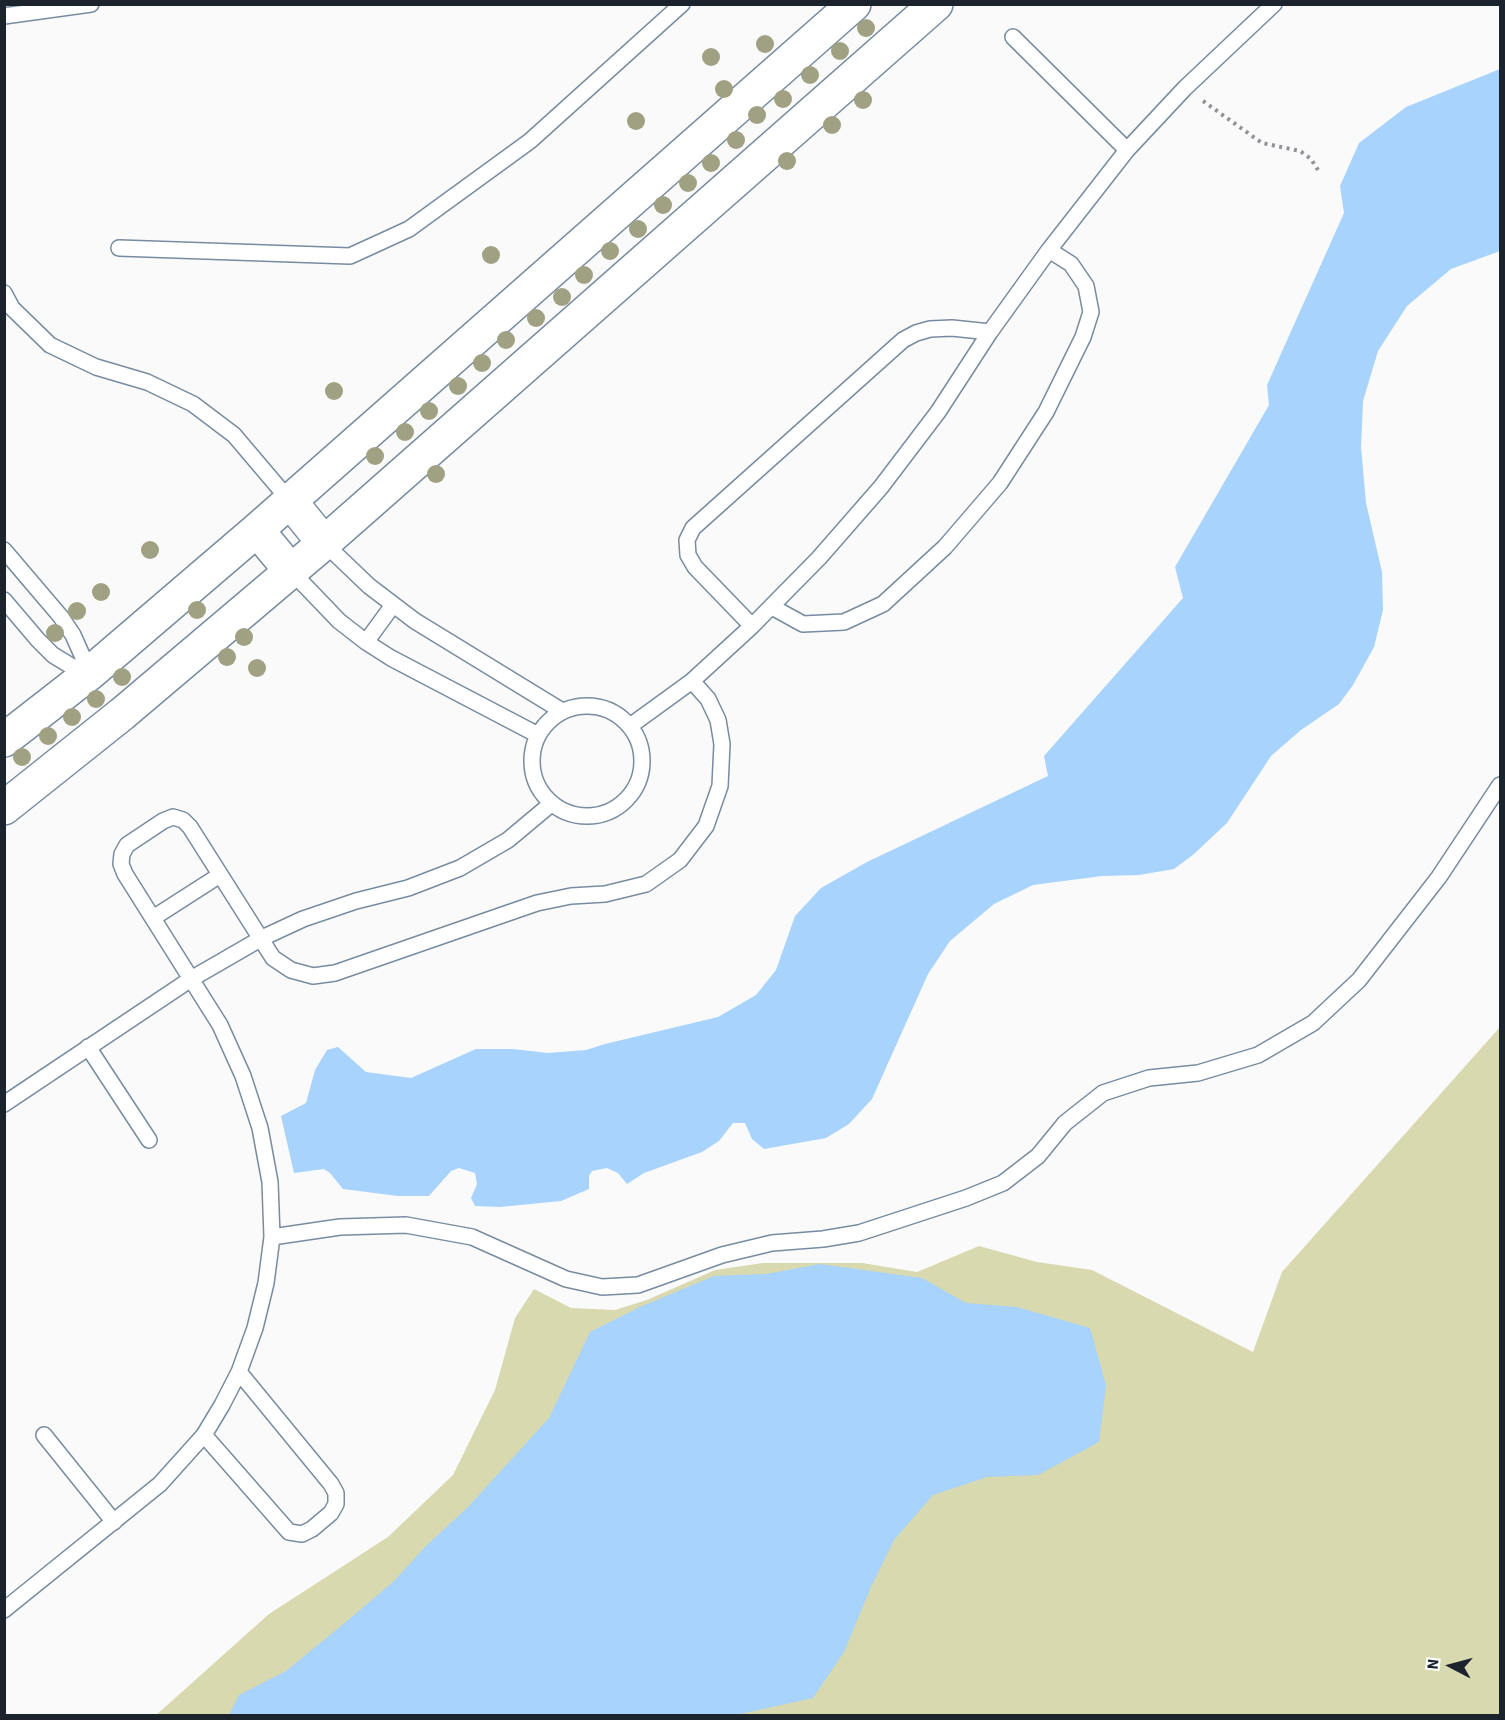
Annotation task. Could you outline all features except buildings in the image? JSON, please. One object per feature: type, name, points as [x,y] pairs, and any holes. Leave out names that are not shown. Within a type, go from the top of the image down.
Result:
[{"type":"street","points":[[4,740],[90,674],[257,530],[854,4]]},
{"type":"street","points":[[4,808],[122,714],[324,543],[936,4]]},
{"type":"street","points":[[290,501],[324,543]]},
{"type":"street","points":[[257,530],[291,571]]},
{"type":"street","points":[[90,674],[122,714]]},
{"type":"lane","points":[[4,16],[91,4]]},
{"type":"lane","points":[[630,726],[692,681],[772,607],[819,558],[881,487],[938,412],[990,332],[1049,250],[1127,150],[1185,88],[1274,4]]},
{"type":"lane","points":[[119,248],[350,256],[409,229],[530,141],[677,6]]},
{"type":"lane","points":[[1013,37],[1127,150]]},
{"type":"lane","points":[[772,607],[803,624],[844,622],[883,603],[945,547],[1000,483],[1046,412],[1083,337],[1091,312],[1086,286],[1076,271],[1071,264],[1049,250]]},
{"type":"lane","points":[[4,293],[12,308],[50,345],[96,367],[147,381],[193,404],[234,435],[290,501]]},
{"type":"lane","points":[[752,626],[695,567],[688,555],[687,540],[693,528],[903,340],[930,329],[952,328],[990,332]]},
{"type":"lane","points":[[324,543],[369,586],[415,621],[562,711]]},
{"type":"lane","points":[[4,550],[61,617],[78,644],[90,674]]},
{"type":"lane","points":[[291,571],[339,621],[366,642],[391,658],[538,735]]},
{"type":"lane","points":[[4,600],[53,655],[90,674]]},
{"type":"lane","points":[[366,642],[393,605]]},
{"type":"lane","points":[[4,1610],[160,1484],[204,1435],[239,1372],[255,1328],[267,1283],[272,1237],[270,1182],[260,1128],[243,1076],[220,1025],[125,874],[121,864],[122,854],[127,845],[164,821],[173,817],[183,820],[190,827],[273,958],[291,970],[313,976],[335,973],[537,903],[571,896],[605,894],[646,884],[680,860],[706,826],[720,786],[722,744],[718,720],[708,699],[692,681]]},
{"type":"lane","points":[[580,706],[599,706],[616,713],[630,726],[639,741],[643,759],[640,778],[632,794],[619,807],[603,815],[584,817],[566,813],[551,804],[539,789],[533,771],[533,753],[538,735],[549,721],[562,711],[580,706]]},
{"type":"lane","points":[[272,1237],[340,1227],[406,1225],[472,1237],[566,1279],[602,1287],[638,1285],[722,1255],[772,1243],[823,1239],[859,1233],[966,1198],[1003,1183],[1038,1156],[1065,1123],[1103,1093],[1149,1078],[1198,1073],[1258,1055],[1313,1023],[1359,980],[1439,877],[1500,785]]},
{"type":"lane","points":[[4,1104],[191,979],[262,938],[303,918],[408,888],[460,868],[508,840],[551,804]]},
{"type":"lane","points":[[153,918],[220,875]]},
{"type":"lane","points":[[88,1047],[149,1140]]},
{"type":"lane","points":[[204,1435],[289,1532],[302,1534],[312,1530],[331,1513],[336,1504],[336,1494],[331,1484],[239,1372]]},
{"type":"lane","points":[[44,1435],[114,1522]]},
{"type":"path","points":[[1185,88],[1250,136],[1268,145],[1300,151],[1311,159],[1318,170]]},
{"type":"green space","points":[[1500,1027],[1500,1715],[155,1716],[269,1614],[388,1537],[453,1475],[495,1390],[515,1318],[534,1289],[571,1308],[615,1310],[647,1300],[715,1270],[763,1263],[862,1263],[917,1272],[979,1246],[1037,1262],[1092,1270],[1253,1352],[1282,1272]]},
{"type":"water","points":[[1500,69],[1500,251],[1451,269],[1407,306],[1378,351],[1363,401],[1361,447],[1366,503],[1382,572],[1383,610],[1374,647],[1353,685],[1339,704],[1301,730],[1271,756],[1227,823],[1194,854],[1174,869],[1139,875],[1102,876],[1033,885],[994,904],[950,941],[928,974],[872,1099],[849,1124],[826,1138],[764,1149],[752,1139],[745,1123],[733,1123],[719,1141],[702,1152],[644,1173],[627,1184],[618,1173],[607,1168],[592,1171],[589,1176],[589,1189],[561,1201],[500,1207],[475,1206],[471,1198],[477,1184],[475,1173],[459,1168],[451,1171],[429,1196],[398,1196],[343,1189],[324,1169],[294,1173],[281,1116],[306,1103],[315,1070],[327,1050],[338,1047],[366,1072],[411,1078],[476,1049],[513,1049],[548,1053],[586,1050],[718,1017],[756,995],[776,970],[795,916],[821,888],[867,862],[1048,776],[1044,756],[1183,598],[1175,567],[1269,405],[1267,385],[1344,213],[1340,186],[1359,143],[1406,107]]},
{"type":"water","points":[[820,1264],[922,1278],[966,1303],[1017,1307],[1090,1328],[1106,1385],[1099,1442],[1038,1475],[987,1477],[933,1495],[894,1540],[871,1587],[844,1652],[813,1698],[731,1716],[229,1715],[239,1695],[286,1671],[347,1621],[393,1582],[426,1546],[468,1507],[549,1418],[590,1332],[640,1307],[714,1276],[766,1274]]}]
